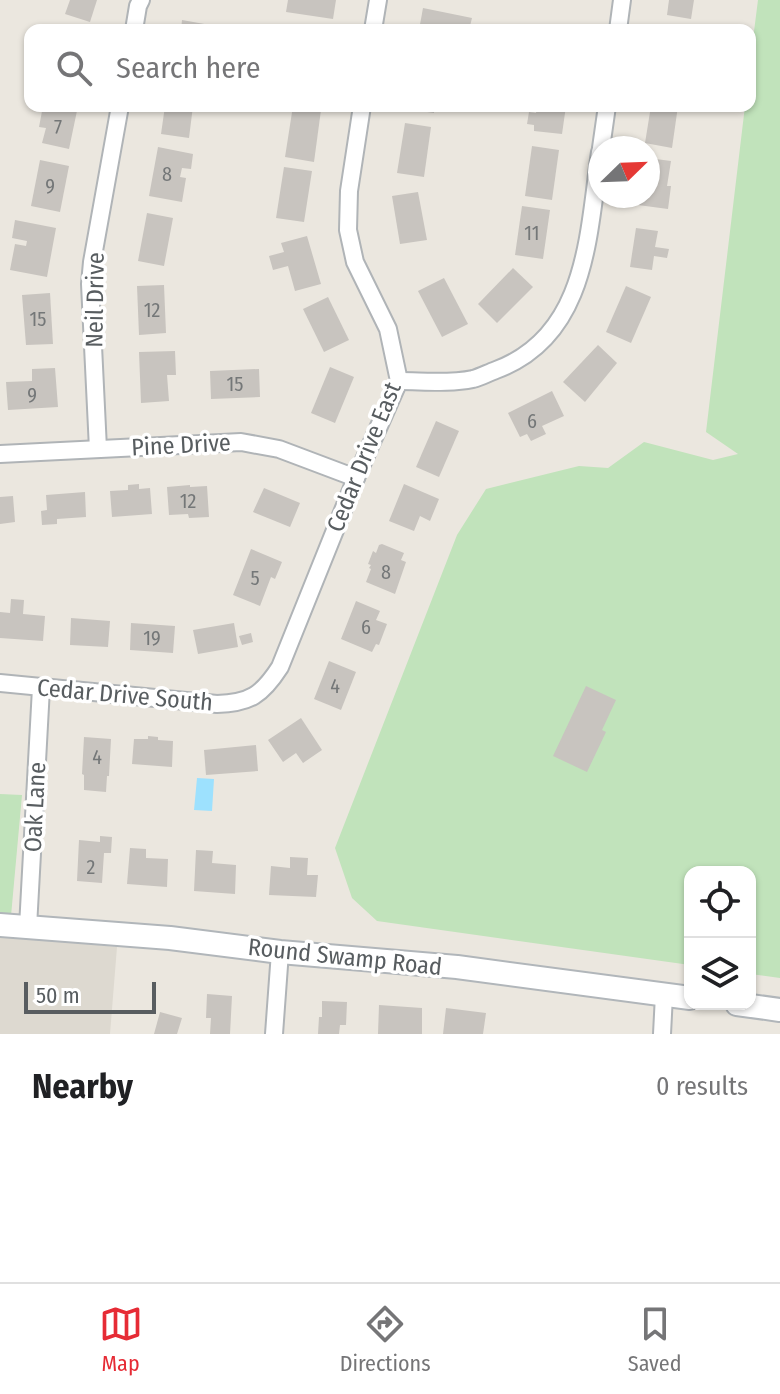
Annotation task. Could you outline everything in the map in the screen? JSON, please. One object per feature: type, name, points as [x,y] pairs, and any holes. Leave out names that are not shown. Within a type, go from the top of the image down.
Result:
[{"type":"main road","name":"Round Swamp Road","points":[[0,925],[170,938],[280,952],[457,967],[684,997]]},
{"type":"main road","points":[[756,1007],[780,1010]]},
{"type":"street","points":[[135,24],[141,0]]},
{"type":"street","points":[[374,24],[378,0]]},
{"type":"street","points":[[618,1],[618,24]]},
{"type":"street","name":"Neil Drive","points":[[98,449],[90,284],[119,112]]},
{"type":"street","name":"Cedar Drive East","points":[[248,699],[270,683],[280,667],[356,478],[399,381],[388,329],[355,262],[348,230],[349,191],[361,112]]},
{"type":"street","points":[[602,136],[606,112]]},
{"type":"street","points":[[399,381],[473,379],[509,365],[535,349],[566,310],[579,279],[592,208]]},
{"type":"street","name":"Pine Drive","points":[[0,454],[241,442],[279,449],[356,478]]},
{"type":"street","name":"Cedar Drive South","points":[[0,683],[217,704],[248,699]]},
{"type":"street","name":"Oak Lane","points":[[28,927],[41,688]]},
{"type":"street","points":[[274,1034],[280,952]]},
{"type":"street","points":[[662,1034],[664,995]]},
{"type":"shaded area","points":[[0,937],[117,947],[110,1034],[0,1034]]},
{"type":"green space","points":[[758,0],[780,0],[780,978],[756,975],[756,866],[684,866],[684,964],[377,921],[352,898],[335,848],[457,535],[486,489],[579,466],[608,468],[644,442],[713,460],[738,454],[706,432],[744,112],[756,112]]},
{"type":"green space","points":[[0,794],[22,795],[11,916],[0,915]]},
{"type":"water","points":[[197,778],[214,779],[212,811],[194,810]]},
{"type":"building","points":[[70,0],[97,0],[90,22],[65,14]]},
{"type":"building","points":[[288,0],[336,0],[333,19],[286,12]]},
{"type":"building","points":[[669,0],[694,0],[691,19],[667,15]]},
{"type":"building","points":[[423,8],[472,18],[470,24],[420,24]]},
{"type":"building","points":[[182,20],[204,24],[182,24]]},
{"type":"building","points":[[42,112],[77,112],[69,149],[42,143],[46,128],[39,127]]},
{"type":"building","points":[[164,112],[192,112],[189,138],[161,134]]},
{"type":"building","points":[[292,112],[321,112],[314,162],[285,157]]},
{"type":"building","points":[[529,112],[565,112],[562,134],[534,131],[534,125],[527,124]]},
{"type":"building","points":[[650,112],[677,112],[672,148],[660,146],[660,136],[646,136]]},
{"type":"building","points":[[405,123],[431,127],[424,177],[397,173]]},
{"type":"building","points":[[532,146],[559,150],[552,200],[525,196]]},
{"type":"building","points":[[158,147],[193,154],[191,169],[182,168],[180,177],[186,178],[182,202],[149,196]]},
{"type":"building","points":[[40,160],[69,166],[60,212],[31,206]]},
{"type":"building","points":[[660,160],[671,161],[667,186],[671,186],[668,209],[660,208]]},
{"type":"building","points":[[284,167],[312,171],[304,222],[276,218]]},
{"type":"building","points":[[418,192],[427,240],[400,244],[392,196]]},
{"type":"building","points":[[522,206],[550,210],[543,259],[515,255]]},
{"type":"building","points":[[147,213],[173,218],[164,266],[138,261]]},
{"type":"building","points":[[15,220],[56,228],[47,277],[10,270],[15,244],[26,246],[27,241],[12,238]]},
{"type":"building","points":[[636,228],[658,231],[655,247],[669,249],[667,258],[654,256],[652,270],[630,267]]},
{"type":"building","points":[[307,236],[321,284],[295,291],[288,266],[273,270],[269,256],[284,252],[281,243]]},
{"type":"building","points":[[513,268],[533,287],[497,323],[478,304]]},
{"type":"building","points":[[444,278],[468,324],[442,337],[418,291]]},
{"type":"building","points":[[164,285],[166,333],[139,335],[137,286]]},
{"type":"building","points":[[626,286],[651,297],[631,343],[606,332]]},
{"type":"building","points":[[50,293],[53,344],[26,345],[22,295]]},
{"type":"building","points":[[328,297],[349,340],[324,352],[303,309]]},
{"type":"building","points":[[598,345],[617,363],[585,402],[563,382]]},
{"type":"building","points":[[175,351],[176,375],[167,375],[169,401],[141,403],[139,352]]},
{"type":"building","points":[[330,367],[354,377],[335,423],[311,413]]},
{"type":"building","points":[[55,368],[58,407],[8,410],[6,382],[32,381],[32,369]]},
{"type":"building","points":[[259,369],[260,397],[211,399],[210,371]]},
{"type":"building","points":[[552,391],[564,416],[542,426],[546,434],[531,441],[527,434],[520,437],[508,413]]},
{"type":"building","points":[[436,421],[459,431],[439,477],[416,467]]},
{"type":"building","points":[[139,484],[139,489],[150,488],[152,514],[112,517],[110,491],[128,490],[128,485]]},
{"type":"building","points":[[404,484],[439,499],[430,521],[420,516],[414,531],[389,521]]},
{"type":"building","points":[[207,486],[209,517],[169,515],[167,487]]},
{"type":"building","points":[[264,488],[300,503],[290,527],[253,512]]},
{"type":"building","points":[[85,492],[86,517],[57,519],[57,524],[42,525],[41,511],[47,510],[46,495]]},
{"type":"building","points":[[13,496],[15,522],[0,524],[0,497]]},
{"type":"building","points":[[382,544],[404,553],[401,560],[406,562],[395,594],[366,582],[373,551],[376,553]]},
{"type":"building","points":[[251,549],[282,562],[275,579],[271,577],[260,606],[233,595]]},
{"type":"building","points":[[11,599],[24,600],[23,614],[45,616],[43,641],[0,638],[0,612],[10,613]]},
{"type":"building","points":[[356,601],[380,611],[376,620],[387,624],[379,645],[376,644],[372,652],[341,639]]},
{"type":"building","points":[[71,618],[110,621],[108,647],[70,645]]},
{"type":"building","points":[[131,623],[175,626],[173,653],[130,650]]},
{"type":"building","points":[[234,623],[238,647],[198,654],[193,630]]},
{"type":"building","points":[[251,633],[253,642],[242,645],[239,636]]},
{"type":"building","points":[[329,661],[356,672],[341,710],[314,699]]},
{"type":"building","points":[[586,686],[616,700],[602,730],[606,732],[587,772],[553,756]]},
{"type":"building","points":[[301,718],[322,750],[303,763],[296,753],[283,762],[268,740]]},
{"type":"building","points":[[148,736],[173,741],[172,767],[132,764],[134,739],[148,739]]},
{"type":"building","points":[[84,737],[111,739],[106,792],[84,790]]},
{"type":"building","points":[[256,745],[258,771],[206,775],[204,750]]},
{"type":"building","points":[[100,836],[112,837],[111,853],[104,853],[102,883],[77,881],[79,840],[100,842]]},
{"type":"building","points":[[130,848],[146,849],[146,858],[168,859],[167,887],[127,884]]},
{"type":"building","points":[[196,850],[213,851],[212,863],[236,865],[235,894],[194,891]]},
{"type":"building","points":[[290,857],[308,858],[307,875],[318,875],[316,897],[269,895],[271,866],[290,868]]},
{"type":"building","points":[[207,994],[232,996],[230,1034],[210,1034],[211,1018],[206,1018]]},
{"type":"building","points":[[322,1001],[347,1002],[346,1025],[340,1025],[339,1034],[318,1034]]},
{"type":"building","points":[[379,1005],[422,1008],[422,1034],[378,1034]]},
{"type":"building","points":[[446,1008],[486,1013],[483,1034],[443,1034]]},
{"type":"building","points":[[160,1012],[182,1018],[177,1034],[154,1034]]}]
